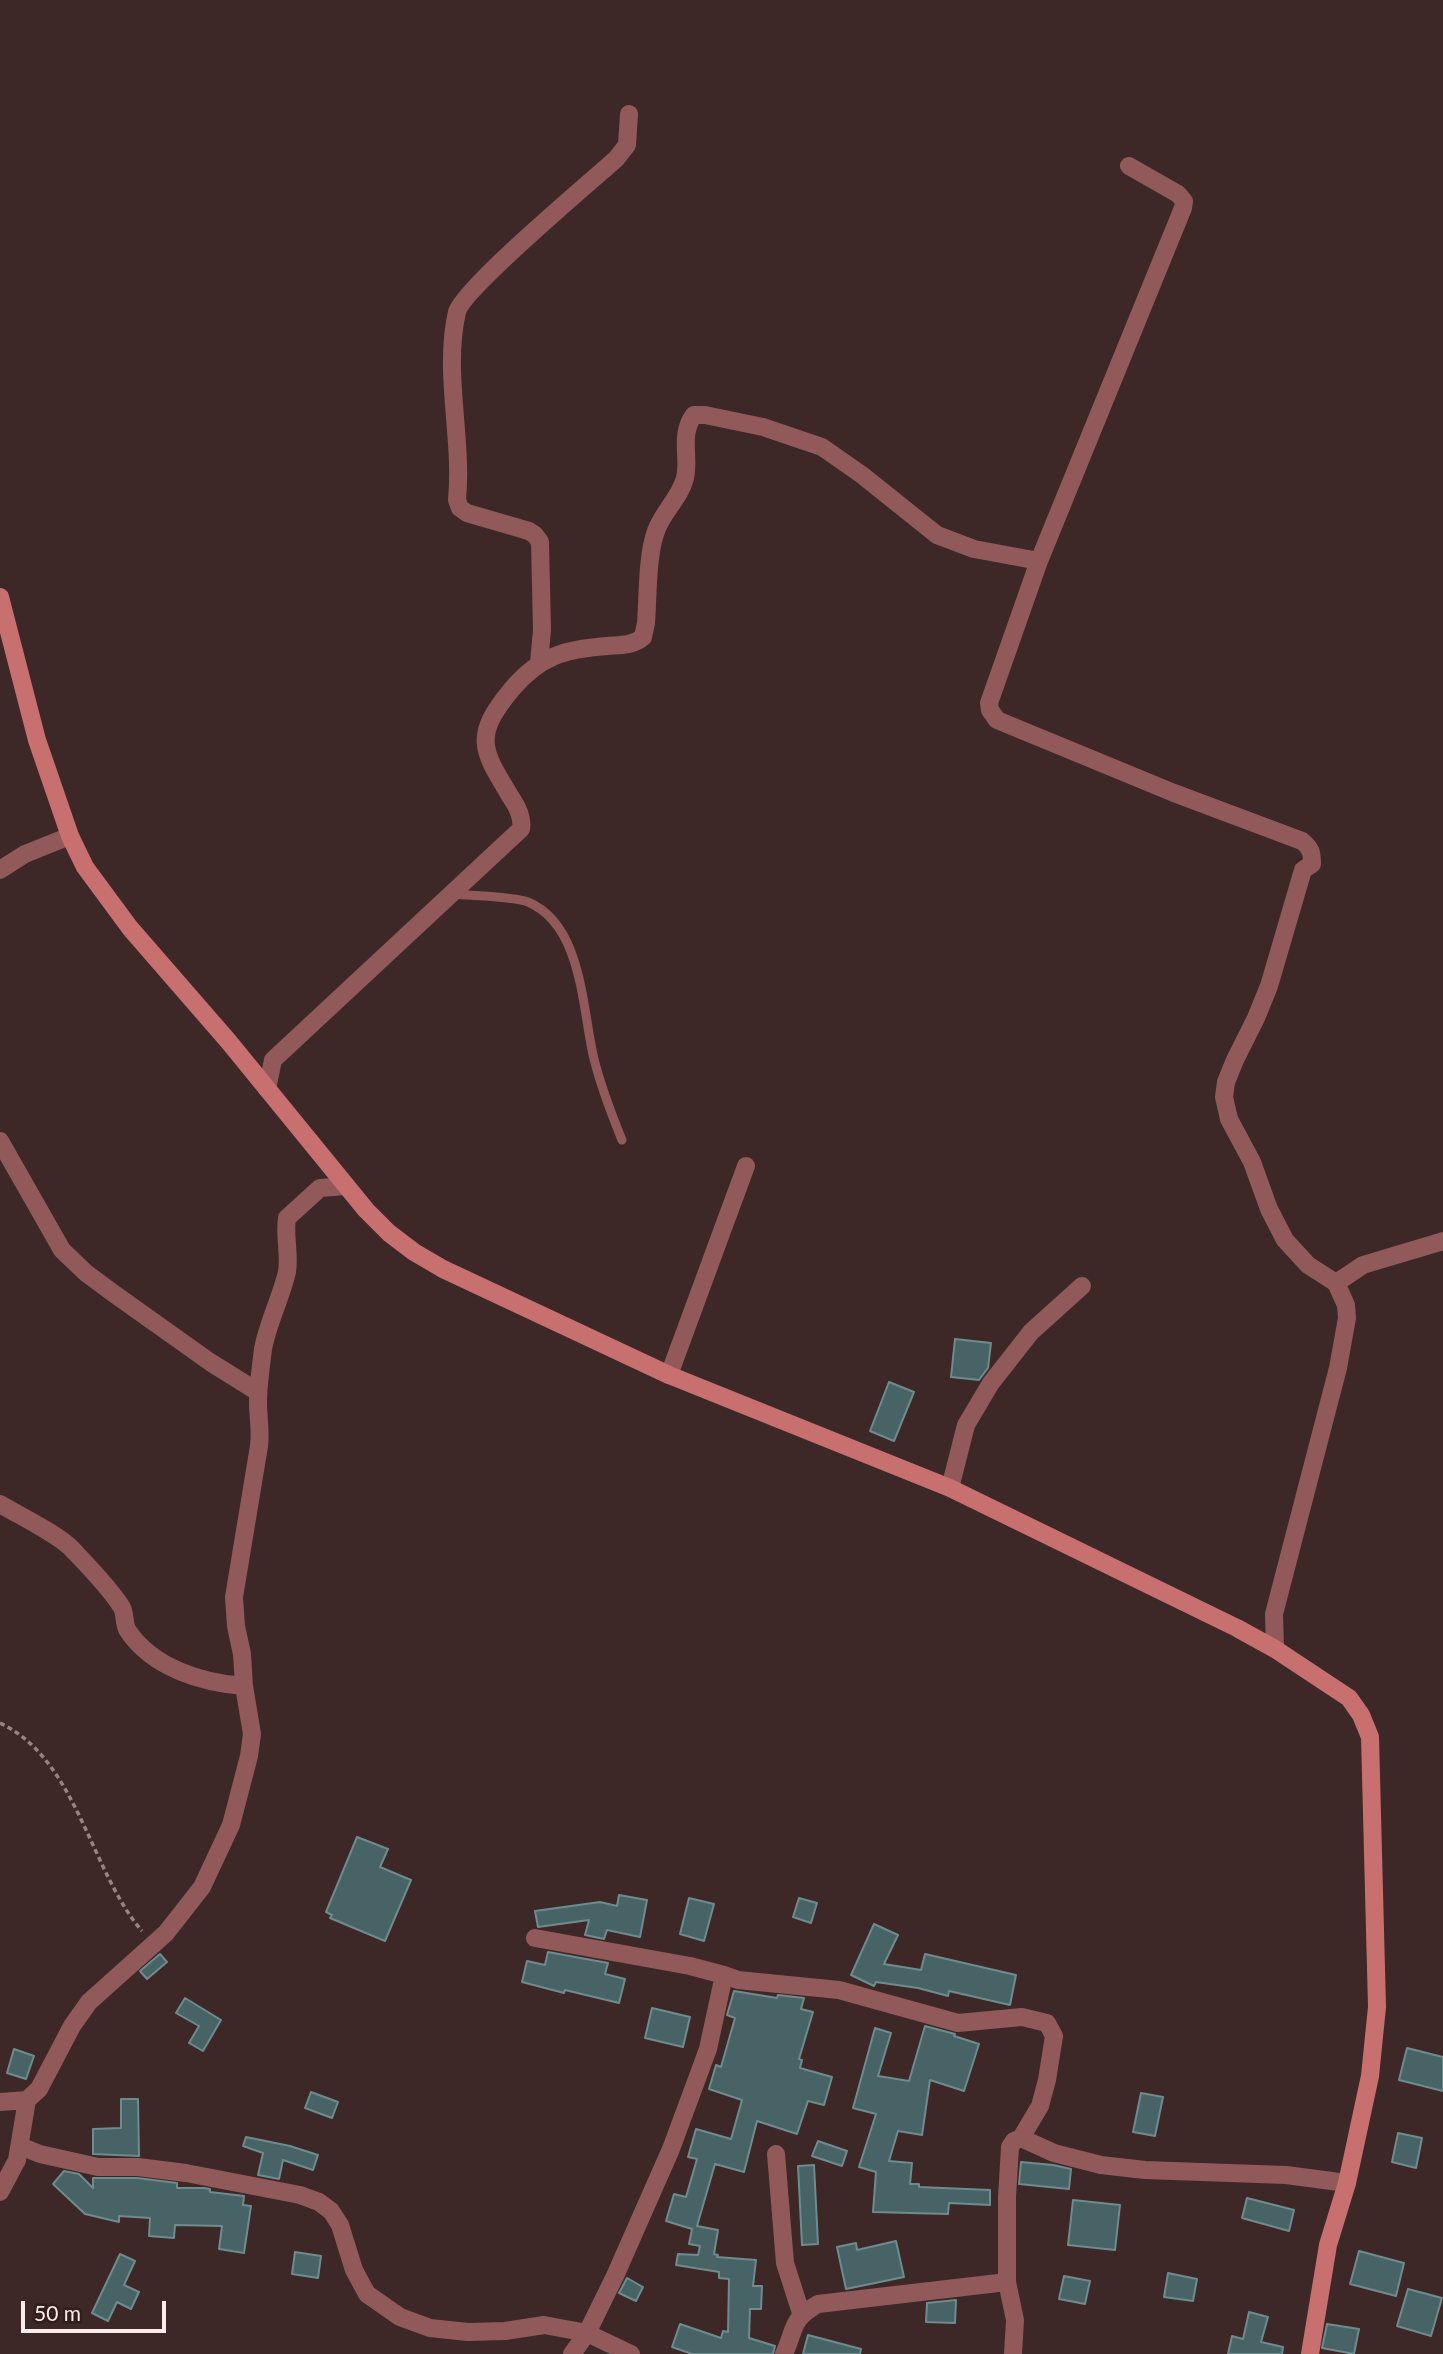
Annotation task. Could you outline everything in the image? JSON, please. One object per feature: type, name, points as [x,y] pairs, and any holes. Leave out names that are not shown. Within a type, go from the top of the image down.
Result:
[{"type":"street","points":[[539,663],[542,630],[540,542],[529,531],[467,513],[460,508],[457,500],[459,445],[453,360],[458,308],[467,295],[616,159],[626,145],[629,114]]},
{"type":"street","points":[[1129,166],[1178,194],[1184,201],[1183,208],[1040,561],[989,704],[997,720],[1174,793],[1302,841],[1309,847],[1312,864],[1303,870],[1269,986],[1226,1082],[1224,1097],[1229,1119],[1252,1162],[1269,1209],[1285,1240],[1308,1265],[1336,1283],[1346,1305],[1344,1340],[1274,1614],[1275,1649]]},
{"type":"street","points":[[267,1089],[273,1060],[521,829],[522,823],[517,808],[485,747],[487,725],[502,702],[539,663],[571,650],[633,643],[643,637],[655,534],[665,511],[682,489],[686,473],[686,431],[694,415],[763,427],[822,447],[937,535],[974,549],[1040,561]]},
{"type":"street","points":[[0,597],[3,617],[37,740],[70,836],[85,867],[130,928],[366,1210],[389,1233],[443,1269],[669,1375],[950,1488],[1237,1628],[1275,1649],[1349,1698],[1361,1715],[1370,1737],[1377,2007],[1370,2076],[1347,2183],[1328,2245],[1310,2354]]},
{"type":"street","points":[[0,870],[25,854],[70,836]]},
{"type":"street","points":[[0,1141],[62,1250],[70,1258],[113,1293],[210,1362],[258,1392]]},
{"type":"street","points":[[669,1375],[746,1166]]},
{"type":"street","points":[[0,2102],[27,2100],[39,2089],[72,2026],[89,2002],[166,1933],[202,1887],[230,1825],[247,1767],[252,1734],[234,1597],[261,1432],[258,1392],[271,1317],[287,1271],[287,1218],[320,1188],[346,1186]]},
{"type":"street","points":[[1336,1283],[1363,1265],[1443,1241]]},
{"type":"street","points":[[950,1488],[965,1424],[991,1383],[1031,1332],[1082,1286]]},
{"type":"street","points":[[0,1504],[69,1546],[123,1608],[125,1628],[145,1651],[171,1667],[193,1676],[219,1684],[244,1686]]},
{"type":"street","points":[[535,1938],[690,1966],[737,1980],[839,1990],[958,2023],[1022,2017],[1047,2023],[1055,2036],[1040,2106],[1021,2138],[1014,2141],[1009,2159],[1007,2283],[1015,2320],[1013,2354]]},
{"type":"street","points":[[572,2354],[587,2333],[615,2276],[671,2150],[708,2049],[724,1975]]},
{"type":"street","points":[[0,2192],[17,2160],[27,2100]]},
{"type":"street","points":[[1021,2138],[1054,2153],[1101,2165],[1145,2170],[1286,2175],[1347,2183]]},
{"type":"street","points":[[20,2146],[40,2154],[98,2167],[138,2167],[215,2177],[300,2195],[319,2202],[331,2211],[340,2225],[354,2270],[367,2294],[400,2317],[430,2328],[468,2332],[505,2331],[544,2325],[587,2333],[631,2354]]},
{"type":"street","points":[[776,2154],[785,2263],[801,2313]]},
{"type":"street","points":[[784,2354],[793,2326],[801,2313],[818,2304],[1007,2283]]},
{"type":"lane","points":[[452,894],[528,902],[549,917],[567,938],[581,986],[593,1055],[605,1099],[622,1140]]},
{"type":"path","points":[[0,1723],[13,1729],[36,1747],[52,1769],[99,1860],[137,1925],[152,1943]]},
{"type":"building","points":[[955,1339],[991,1343],[988,1368],[979,1380],[951,1377]]},
{"type":"building","points":[[889,1382],[914,1392],[894,1441],[870,1431]]},
{"type":"building","points":[[357,1837],[388,1849],[380,1867],[411,1880],[385,1941],[330,1918],[332,1915],[326,1912]]},
{"type":"building","points":[[619,1895],[647,1900],[640,1937],[607,1930],[604,1939],[585,1935],[589,1920],[538,1927],[535,1911],[600,1902],[617,1906]]},
{"type":"building","points":[[689,1898],[714,1904],[704,1941],[680,1934]]},
{"type":"building","points":[[799,1898],[817,1903],[811,1923],[793,1917]]},
{"type":"building","points":[[874,1924],[898,1935],[884,1964],[921,1970],[925,1954],[1016,1975],[1010,2005],[949,1991],[948,1996],[918,1988],[876,1982],[874,1986],[851,1975]]},
{"type":"building","points":[[548,1952],[608,1963],[605,1974],[625,1979],[619,2003],[522,1982],[527,1961],[545,1965]]},
{"type":"building","points":[[160,1954],[167,1962],[147,1979],[140,1971]]},
{"type":"building","points":[[734,1991],[777,1998],[778,1995],[804,1998],[801,2009],[813,2012],[799,2059],[802,2060],[800,2068],[832,2077],[824,2105],[808,2101],[797,2134],[757,2121],[744,2172],[715,2164],[697,2226],[718,2230],[714,2254],[718,2255],[717,2257],[756,2260],[753,2286],[762,2286],[761,2309],[750,2309],[749,2338],[775,2346],[773,2354],[692,2354],[672,2347],[680,2324],[721,2338],[723,2331],[728,2332],[729,2279],[719,2278],[719,2272],[676,2265],[678,2254],[698,2255],[700,2246],[689,2244],[692,2229],[666,2221],[674,2194],[686,2197],[697,2159],[688,2157],[696,2129],[731,2139],[742,2100],[709,2089],[716,2065],[721,2067],[735,2018],[727,2015]]},
{"type":"building","points":[[185,1998],[221,2020],[203,2051],[189,2043],[199,2026],[176,2013]]},
{"type":"building","points":[[652,2008],[690,2017],[683,2047],[645,2038]]},
{"type":"building","points":[[925,2026],[979,2044],[964,2091],[930,2080],[922,2135],[898,2131],[889,2161],[912,2163],[910,2184],[919,2184],[919,2187],[990,2190],[990,2205],[949,2203],[948,2214],[873,2212],[876,2172],[859,2167],[876,2114],[853,2108],[875,2028],[891,2033],[878,2076],[909,2081]]},
{"type":"building","points":[[1407,2048],[1443,2057],[1443,2091],[1399,2080]]},
{"type":"building","points":[[14,2049],[34,2056],[26,2079],[7,2073]]},
{"type":"building","points":[[311,2092],[338,2102],[332,2118],[305,2108]]},
{"type":"building","points":[[1141,2093],[1163,2097],[1155,2136],[1133,2132]]},
{"type":"building","points":[[121,2099],[138,2099],[139,2156],[93,2154],[93,2129],[121,2128]]},
{"type":"building","points":[[1398,2133],[1422,2138],[1416,2168],[1392,2162]]},
{"type":"building","points":[[246,2137],[318,2155],[313,2170],[283,2160],[279,2179],[258,2175],[263,2153],[243,2146]]},
{"type":"building","points":[[818,2141],[847,2151],[842,2166],[812,2156]]},
{"type":"building","points":[[1021,2162],[1071,2169],[1069,2189],[1019,2184]]},
{"type":"building","points":[[814,2165],[818,2244],[802,2245],[798,2166]]},
{"type":"building","points":[[64,2171],[79,2174],[93,2188],[93,2178],[137,2178],[177,2183],[177,2188],[204,2188],[210,2189],[210,2192],[244,2196],[243,2205],[251,2206],[244,2253],[219,2249],[222,2226],[175,2225],[174,2238],[149,2236],[150,2218],[119,2216],[119,2222],[85,2214],[53,2184]]},
{"type":"building","points":[[1247,2198],[1294,2210],[1289,2231],[1242,2218]]},
{"type":"building","points":[[1073,2200],[1120,2205],[1115,2250],[1068,2245]]},
{"type":"building","points":[[896,2241],[904,2277],[846,2289],[837,2247],[856,2243],[857,2250]]},
{"type":"building","points":[[1359,2251],[1404,2263],[1396,2296],[1350,2284]]},
{"type":"building","points":[[295,2252],[321,2256],[318,2278],[292,2274]]},
{"type":"building","points":[[120,2254],[135,2261],[124,2285],[139,2292],[131,2309],[117,2302],[108,2321],[92,2313]]},
{"type":"building","points":[[1168,2273],[1197,2279],[1193,2301],[1164,2297]]},
{"type":"building","points":[[1064,2276],[1090,2281],[1085,2304],[1059,2299]]},
{"type":"building","points":[[627,2278],[643,2287],[636,2301],[619,2293]]},
{"type":"building","points":[[1408,2289],[1442,2298],[1431,2336],[1397,2326]]},
{"type":"building","points":[[956,2300],[955,2323],[926,2322],[927,2303]]},
{"type":"building","points":[[1249,2312],[1268,2317],[1261,2342],[1283,2347],[1282,2354],[1228,2354],[1232,2336],[1243,2339]]},
{"type":"building","points":[[1327,2324],[1359,2329],[1354,2354],[1322,2348]]},
{"type":"building","points":[[808,2335],[861,2349],[860,2354],[803,2354]]}]
